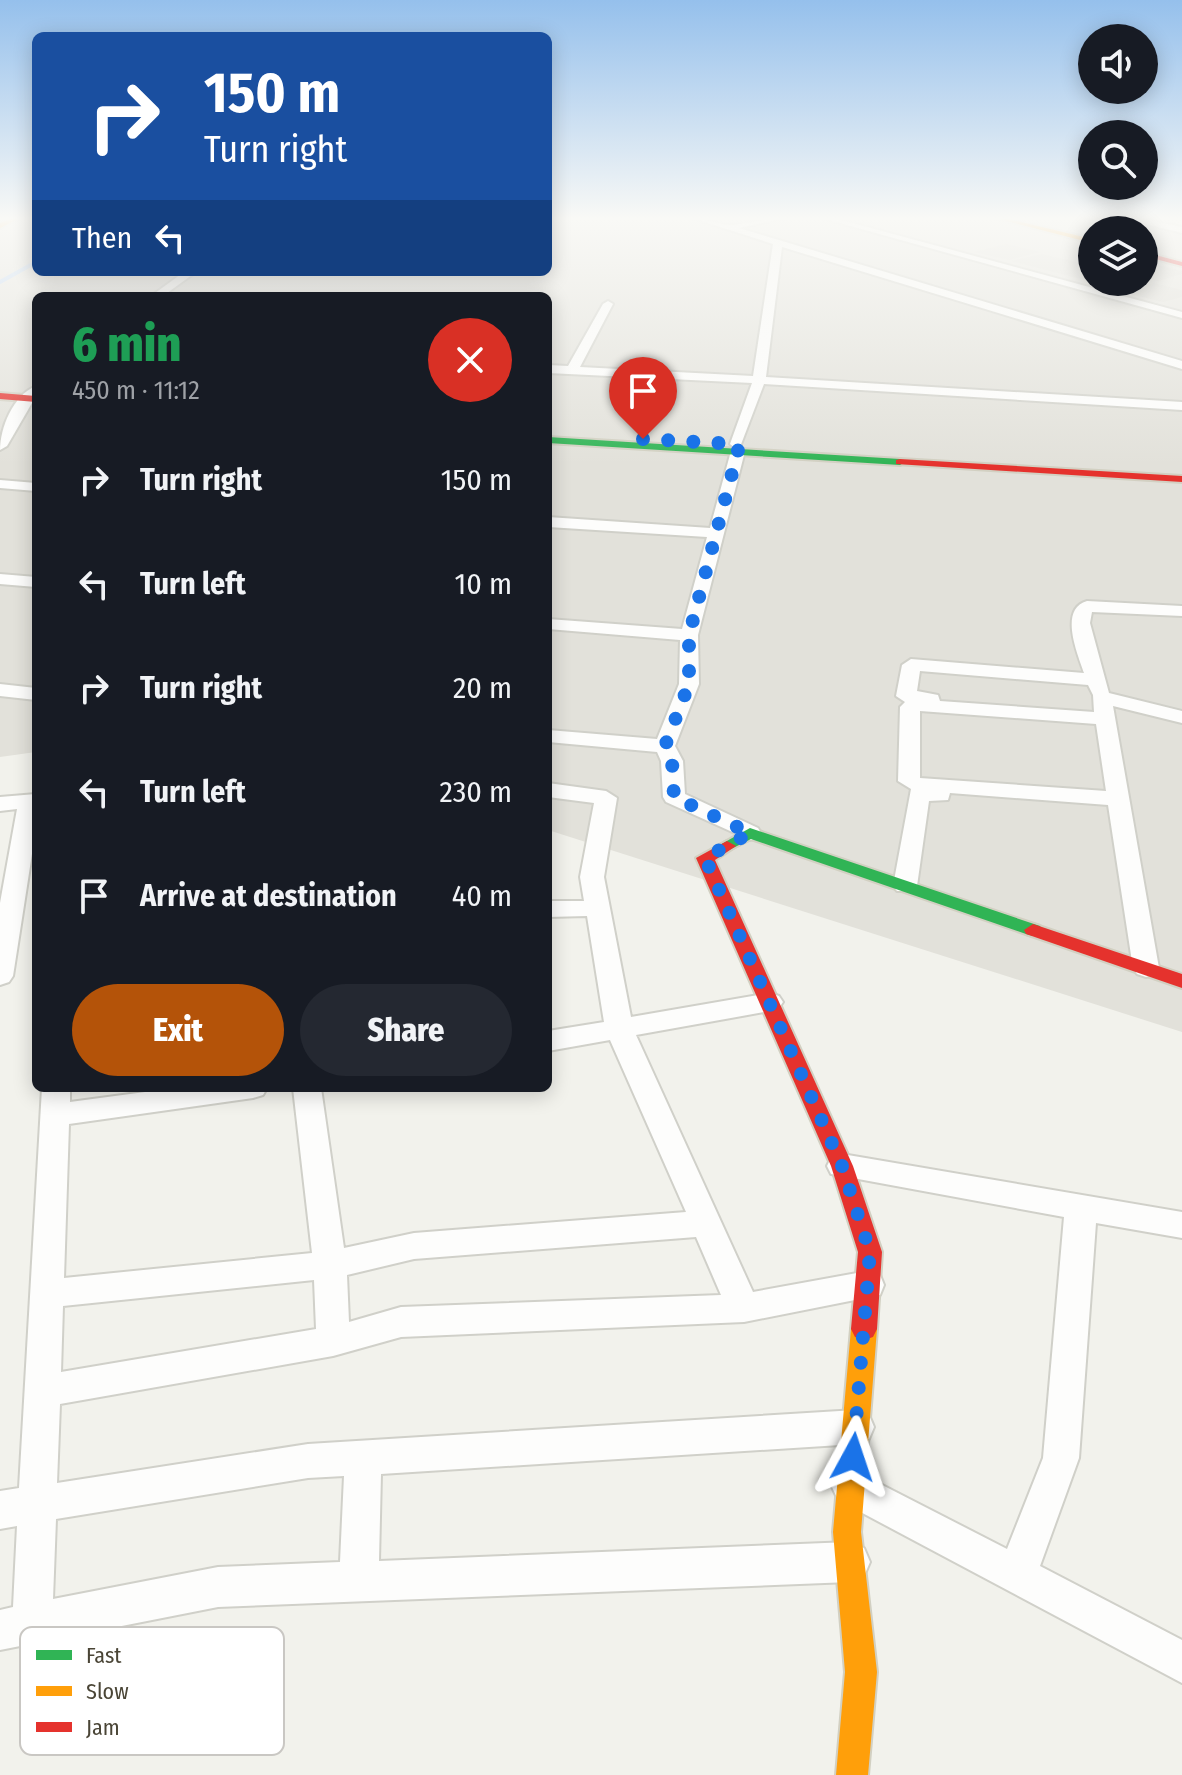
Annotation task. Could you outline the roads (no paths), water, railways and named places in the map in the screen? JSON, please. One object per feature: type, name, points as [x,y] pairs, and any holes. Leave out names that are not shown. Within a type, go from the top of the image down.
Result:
[{"type":"main road","points":[[0,396],[31,400]]},
{"type":"main road","points":[[0,405],[31,400]]},
{"type":"main road","points":[[552,433],[1182,479]]},
{"type":"main road","points":[[552,440],[1182,471]]},
{"type":"main road","points":[[852,1775],[861,1672],[847,1532],[870,1252],[842,1166],[705,858],[750,833],[1182,981]]},
{"type":"street","points":[[750,833],[674,797],[672,761],[665,746],[689,684],[689,635],[738,447],[759,380],[770,300]]},
{"type":"street","points":[[968,300],[1182,365]]},
{"type":"street","points":[[1126,300],[1182,315]]},
{"type":"street","points":[[572,370],[608,304]]},
{"type":"street","points":[[552,369],[1182,406]]},
{"type":"street","points":[[0,446],[31,400]]},
{"type":"street","points":[[0,484],[32,487]]},
{"type":"street","points":[[552,522],[716,533]]},
{"type":"street","points":[[0,579],[32,582]]},
{"type":"street","points":[[1146,968],[1103,702],[1078,622],[1082,609],[1087,606],[1182,611]]},
{"type":"street","points":[[552,624],[689,635]]},
{"type":"street","points":[[1103,702],[911,698],[906,693],[908,668],[916,664],[1182,717]]},
{"type":"street","points":[[0,690],[32,694]]},
{"type":"street","points":[[1103,702],[914,705],[910,707],[909,781],[1120,806]]},
{"type":"street","points":[[552,736],[665,746]]},
{"type":"street","points":[[552,791],[606,798],[592,877],[619,1028],[744,1308]]},
{"type":"street","points":[[905,886],[919,793],[1120,806]]},
{"type":"street","points":[[0,804],[32,801],[0,976]]},
{"type":"street","points":[[552,909],[598,908]]},
{"type":"street","points":[[552,1040],[770,1002]]},
{"type":"street","points":[[192,1092],[55,1101],[38,1504],[16,1627],[218,1587],[850,1562]]},
{"type":"street","points":[[308,1092],[330,1265],[333,1341]]},
{"type":"street","points":[[842,1166],[1182,1225]]},
{"type":"street","points":[[1017,1575],[1061,1458],[1081,1207]]},
{"type":"street","points":[[47,1294],[330,1265],[414,1246],[706,1223]]},
{"type":"street","points":[[43,1391],[333,1341],[401,1322],[744,1308],[868,1285]]},
{"type":"street","points":[[0,1510],[308,1461],[856,1427]]},
{"type":"street","points":[[359,1581],[363,1457]]},
{"type":"street","points":[[851,1487],[1182,1662]]}]
